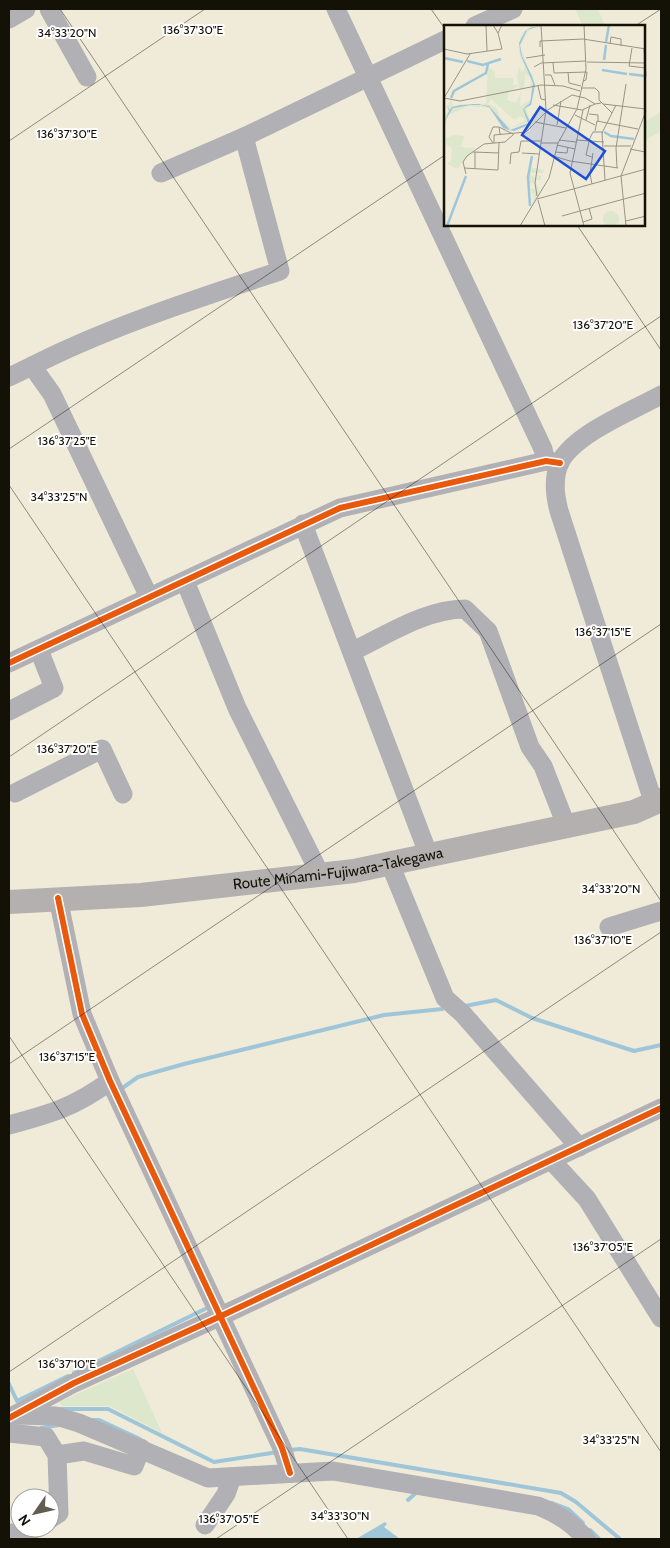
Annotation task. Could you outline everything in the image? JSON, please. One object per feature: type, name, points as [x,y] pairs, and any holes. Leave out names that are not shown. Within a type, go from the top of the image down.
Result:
[{"type":"main road","name":"Route Minami-Fujiwara-Takegawa","points":[[9,902],[141,895],[322,876],[429,856],[566,825],[634,812],[657,802]]},
{"type":"street","points":[[9,20],[26,9]]},
{"type":"street","points":[[49,9],[87,78]]},
{"type":"street","points":[[336,9],[543,449],[553,462],[559,511],[657,802]]},
{"type":"street","points":[[477,25],[513,9]]},
{"type":"street","points":[[161,173],[244,137],[444,40]]},
{"type":"street","points":[[9,377],[78,345],[211,294],[280,270],[244,137]]},
{"type":"street","points":[[32,366],[52,394],[149,597]]},
{"type":"street","points":[[9,663],[340,508],[553,462],[582,440],[661,395]]},
{"type":"street","points":[[303,524],[353,651],[429,856]]},
{"type":"street","points":[[184,581],[237,708],[322,876]]},
{"type":"street","points":[[353,651],[422,619],[450,609],[465,609],[488,631],[530,747],[543,766],[566,825]]},
{"type":"street","points":[[9,711],[54,688],[38,650]]},
{"type":"street","points":[[15,792],[102,750],[123,794]]},
{"type":"street","points":[[390,864],[445,998],[463,1014],[579,1147]]},
{"type":"street","points":[[58,898],[82,1014],[110,1081],[282,1448],[289,1470]]},
{"type":"street","points":[[609,927],[661,911]]},
{"type":"street","points":[[9,1125],[51,1114],[85,1099],[110,1081]]},
{"type":"street","points":[[12,1417],[74,1382],[220,1316],[661,1108]]},
{"type":"street","points":[[551,1160],[587,1199],[661,1318]]},
{"type":"street","points":[[12,1417],[70,1421],[141,1448],[198,1475],[217,1479],[289,1470],[332,1471],[538,1506],[560,1515],[586,1539]]},
{"type":"street","points":[[9,1433],[46,1437],[57,1455],[58,1488]]},
{"type":"street","points":[[57,1455],[84,1451],[134,1466],[141,1448]]},
{"type":"street","points":[[205,1525],[226,1494],[232,1477]]},
{"type":"green space","points":[[575,9],[598,9],[605,25],[583,25]]},
{"type":"green space","points":[[661,112],[661,131],[645,140],[645,122]]},
{"type":"green space","points":[[133,1369],[162,1433],[110,1406],[62,1406],[59,1402]]},
{"type":"water","points":[[385,1522],[387,1524],[384,1527],[400,1539],[356,1539]]},
{"type":"waterway","points":[[465,1006],[496,1000],[532,1018],[634,1051],[661,1045]]},
{"type":"waterway","points":[[121,1089],[138,1077],[184,1064],[384,1015],[442,1009]]},
{"type":"waterway","points":[[74,1373],[205,1309]]},
{"type":"waterway","points":[[9,1384],[17,1401],[68,1376]]},
{"type":"waterway","points":[[60,1409],[108,1409],[214,1462],[278,1452]]},
{"type":"waterway","points":[[93,1420],[99,1420],[140,1439]]},
{"type":"waterway","points":[[41,1428],[59,1425]]},
{"type":"waterway","points":[[290,1450],[300,1449],[561,1493],[576,1502],[620,1539]]},
{"type":"waterway","points":[[408,1500],[417,1492]]},
{"type":"waterway","points":[[552,1503],[568,1509],[583,1523]]},
{"type":"waterway","points":[[590,1530],[599,1539]]},
{"type":"cycle path","points":[[9,663],[340,508],[546,461],[560,463]]},
{"type":"cycle path","points":[[58,898],[82,1014],[110,1081],[282,1448],[290,1473]]},
{"type":"cycle path","points":[[9,1418],[74,1383],[221,1316],[661,1108]]}]
